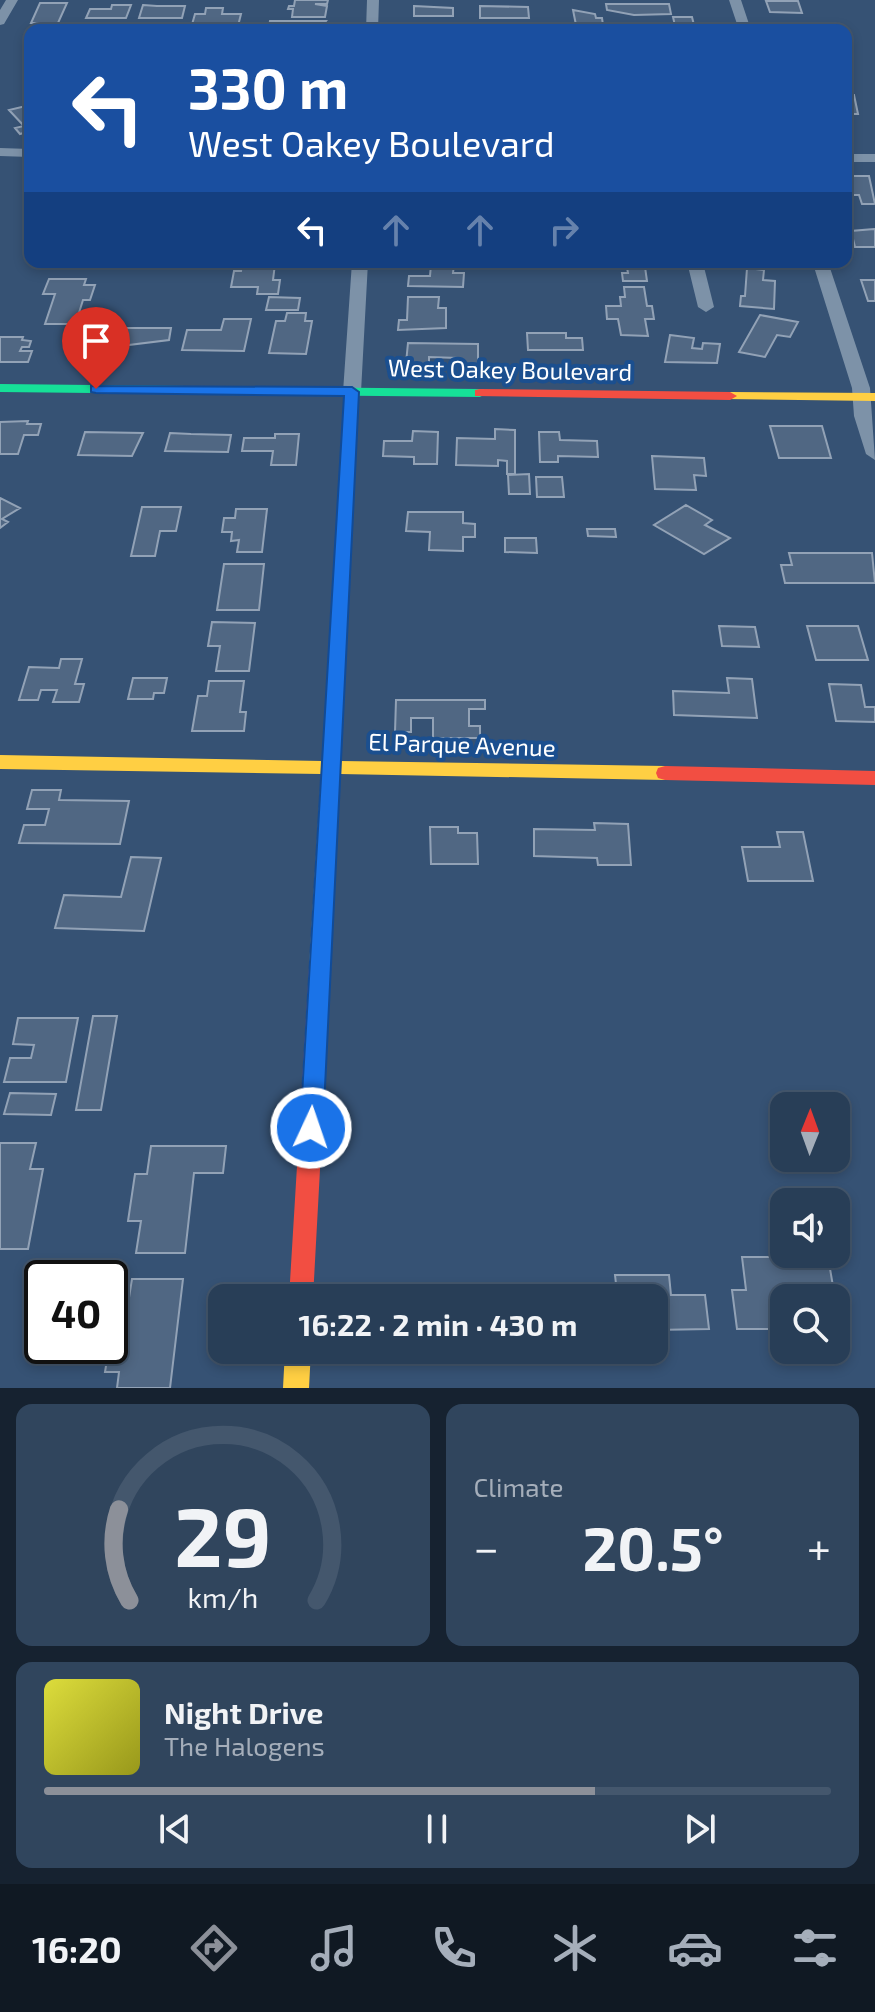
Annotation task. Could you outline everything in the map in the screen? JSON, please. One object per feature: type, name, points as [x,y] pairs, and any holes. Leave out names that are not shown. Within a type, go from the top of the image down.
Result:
[{"type":"street","points":[[0,21],[12,0]]},
{"type":"street","points":[[372,24],[373,0]]},
{"type":"street","points":[[735,0],[743,24]]},
{"type":"street","points":[[0,152],[24,153]]},
{"type":"street","points":[[852,158],[875,158]]},
{"type":"street","points":[[302,1284],[360,268]]},
{"type":"street","points":[[696,268],[706,307]]},
{"type":"street","points":[[822,268],[869,397],[863,416],[875,454]]},
{"type":"street","name":"West Oakey Boulevard","points":[[0,388],[869,397]]},
{"type":"street","name":"El Parque Avenue","points":[[0,762],[333,765],[875,778]]},
{"type":"street","points":[[296,1388],[297,1364]]},
{"type":"building","points":[[295,0],[328,0],[327,4],[315,4],[327,6],[325,17],[292,17],[293,9],[288,9],[294,6]]},
{"type":"building","points":[[766,1],[798,1],[802,13],[770,12]]},
{"type":"building","points":[[40,3],[67,3],[58,23],[31,23]]},
{"type":"building","points":[[606,4],[669,4],[671,14],[634,15],[607,10]]},
{"type":"building","points":[[112,5],[131,5],[126,18],[86,18],[90,9],[111,9]]},
{"type":"building","points":[[143,5],[185,6],[182,18],[139,18]]},
{"type":"building","points":[[414,6],[453,8],[453,16],[414,16]]},
{"type":"building","points":[[480,6],[528,7],[529,18],[480,18]]},
{"type":"building","points":[[206,8],[223,8],[222,14],[241,14],[238,24],[192,24],[195,14],[205,14]]},
{"type":"building","points":[[573,10],[595,14],[596,18],[602,18],[603,24],[576,24]]},
{"type":"building","points":[[673,17],[692,17],[694,24],[675,24]]},
{"type":"building","points":[[270,21],[326,21],[324,24],[269,24]]},
{"type":"building","points":[[852,95],[854,95],[858,114],[852,114]]},
{"type":"building","points":[[24,106],[24,126],[9,110]]},
{"type":"building","points":[[24,126],[24,133],[20,134],[15,128]]},
{"type":"building","points":[[852,176],[869,176],[875,204],[862,204],[859,195],[852,195]]},
{"type":"building","points":[[875,229],[875,247],[855,247],[852,231]]},
{"type":"building","points":[[241,268],[274,268],[273,280],[280,280],[278,294],[257,294],[258,287],[231,287],[234,271],[241,271]]},
{"type":"building","points":[[431,268],[454,268],[453,273],[464,273],[463,287],[408,286],[409,276],[430,276]]},
{"type":"building","points":[[627,268],[645,268],[647,281],[623,281],[622,273],[628,273]]},
{"type":"building","points":[[747,268],[764,270],[763,280],[775,281],[774,309],[740,306],[741,296],[745,296]]},
{"type":"building","points":[[49,279],[86,279],[84,285],[95,285],[90,300],[83,300],[78,316],[83,316],[80,324],[45,324],[55,294],[43,294]]},
{"type":"building","points":[[861,280],[875,280],[875,301],[868,301]]},
{"type":"building","points":[[624,287],[644,287],[647,306],[652,306],[654,319],[645,319],[648,336],[621,335],[618,319],[607,319],[606,306],[621,306],[620,297],[625,297]]},
{"type":"building","points":[[269,297],[300,298],[298,310],[266,310]]},
{"type":"building","points":[[408,297],[439,297],[438,308],[446,308],[446,328],[398,330],[399,320],[407,320]]},
{"type":"building","points":[[287,313],[306,313],[305,321],[312,321],[306,354],[269,353],[276,321],[285,321]]},
{"type":"building","points":[[760,315],[798,322],[790,337],[777,335],[765,357],[739,352]]},
{"type":"building","points":[[224,319],[251,319],[244,351],[182,350],[187,330],[221,330]]},
{"type":"building","points":[[110,328],[171,328],[169,340],[104,348]]},
{"type":"building","points":[[527,333],[566,333],[566,338],[582,338],[583,350],[528,350]]},
{"type":"building","points":[[670,335],[694,338],[692,348],[702,349],[703,343],[720,344],[717,363],[665,362]]},
{"type":"building","points":[[0,337],[23,337],[22,340],[31,341],[29,347],[22,347],[20,351],[32,351],[28,362],[0,362]]},
{"type":"building","points":[[408,343],[478,344],[478,365],[458,364],[458,358],[429,357],[429,364],[406,363]]},
{"type":"building","points":[[28,421],[27,424],[41,424],[38,435],[24,435],[18,454],[0,454],[0,422]]},
{"type":"building","points":[[770,426],[822,426],[831,458],[779,458]]},
{"type":"building","points":[[495,429],[515,430],[515,474],[507,474],[507,461],[498,460],[498,466],[456,465],[457,438],[495,439]]},
{"type":"building","points":[[413,431],[438,432],[437,464],[414,464],[414,457],[383,456],[384,441],[412,441]]},
{"type":"building","points":[[85,432],[143,433],[132,456],[78,455]]},
{"type":"building","points":[[539,432],[559,432],[560,440],[597,441],[598,457],[558,456],[558,462],[540,462]]},
{"type":"building","points":[[170,433],[231,435],[228,452],[165,451]]},
{"type":"building","points":[[275,434],[299,434],[296,465],[271,465],[273,451],[242,451],[244,438],[275,438]]},
{"type":"building","points":[[652,456],[704,458],[706,476],[694,475],[696,490],[655,489]]},
{"type":"building","points":[[529,474],[530,494],[509,494],[508,475]]},
{"type":"building","points":[[536,477],[562,477],[564,497],[537,497]]},
{"type":"building","points":[[0,498],[20,508],[2,519],[8,522],[0,528]]},
{"type":"building","points":[[686,505],[712,520],[705,525],[730,538],[704,554],[654,525]]},
{"type":"building","points":[[142,507],[181,507],[176,531],[160,531],[155,556],[131,556]]},
{"type":"building","points":[[236,509],[267,509],[262,552],[237,552],[239,540],[231,541],[232,532],[222,532],[224,518],[235,518]]},
{"type":"building","points":[[408,512],[463,512],[463,523],[475,524],[475,537],[463,537],[463,551],[429,550],[430,532],[406,531]]},
{"type":"building","points":[[587,529],[615,529],[616,537],[588,536]]},
{"type":"building","points":[[505,538],[536,538],[537,553],[505,552]]},
{"type":"building","points":[[789,553],[872,553],[875,583],[785,583],[781,565],[792,565]]},
{"type":"building","points":[[224,564],[264,564],[259,610],[217,610]]},
{"type":"building","points":[[212,622],[255,623],[249,671],[216,671],[220,646],[208,646]]},
{"type":"building","points":[[719,626],[755,627],[759,647],[722,646]]},
{"type":"building","points":[[807,626],[858,626],[868,660],[816,660]]},
{"type":"building","points":[[61,659],[82,659],[75,684],[84,684],[79,702],[53,702],[57,690],[41,690],[38,700],[19,700],[29,667],[59,668]]},
{"type":"building","points":[[133,678],[167,678],[164,693],[154,693],[153,699],[128,699]]},
{"type":"building","points":[[727,678],[752,679],[757,718],[674,715],[673,691],[729,693]]},
{"type":"building","points":[[209,681],[244,681],[240,712],[246,712],[244,731],[192,731],[198,696],[207,696]]},
{"type":"building","points":[[829,684],[861,685],[865,707],[875,707],[875,722],[836,721]]},
{"type":"building","points":[[396,700],[485,700],[485,709],[469,709],[469,726],[480,726],[480,738],[433,738],[433,718],[411,718],[411,732],[395,732]]},
{"type":"building","points":[[32,790],[61,790],[59,800],[129,801],[120,844],[19,843],[24,825],[45,825],[49,809],[27,809]]},
{"type":"building","points":[[594,823],[628,824],[631,865],[598,865],[597,858],[534,856],[534,829],[595,830]]},
{"type":"building","points":[[430,827],[458,827],[458,833],[477,833],[478,864],[431,864]]},
{"type":"building","points":[[777,832],[803,832],[813,881],[748,881],[742,847],[780,847]]},
{"type":"building","points":[[131,857],[161,858],[144,931],[55,928],[64,895],[121,897]]},
{"type":"building","points":[[93,1016],[117,1016],[101,1110],[76,1110]]},
{"type":"building","points":[[18,1018],[78,1018],[66,1082],[4,1082],[10,1058],[31,1058],[34,1045],[13,1044]]},
{"type":"building","points":[[10,1093],[56,1094],[51,1115],[4,1114]]},
{"type":"building","points":[[0,1143],[36,1143],[30,1169],[43,1169],[28,1249],[0,1249]]},
{"type":"building","points":[[151,1146],[226,1146],[223,1173],[194,1173],[185,1253],[136,1253],[141,1221],[128,1221],[135,1174],[147,1174]]},
{"type":"building","points":[[742,1257],[770,1257],[770,1268],[830,1268],[833,1284],[770,1284],[770,1329],[737,1329],[732,1290],[746,1290]]},
{"type":"building","points":[[615,1275],[669,1275],[671,1295],[705,1295],[709,1329],[668,1330],[668,1284],[616,1284]]},
{"type":"building","points":[[132,1279],[183,1279],[170,1388],[117,1388],[119,1372],[105,1372],[106,1364],[128,1364],[128,1304]]},
{"type":"traffic: fast","points":[[0,388],[480,393]]},
{"type":"traffic: slow","points":[[730,396],[875,397]]},
{"type":"traffic: slow","points":[[320,968],[343,549]]},
{"type":"traffic: slow","points":[[0,762],[665,773]]},
{"type":"traffic: slow","points":[[296,1388],[297,1364]]},
{"type":"traffic: jam","points":[[343,549],[352,392]]},
{"type":"traffic: jam","points":[[480,393],[730,396]]},
{"type":"traffic: jam","points":[[665,773],[875,778]]},
{"type":"traffic: jam","points":[[302,1284],[320,968]]},
{"type":"route","points":[[96,389],[352,392],[311,1128]]}]
